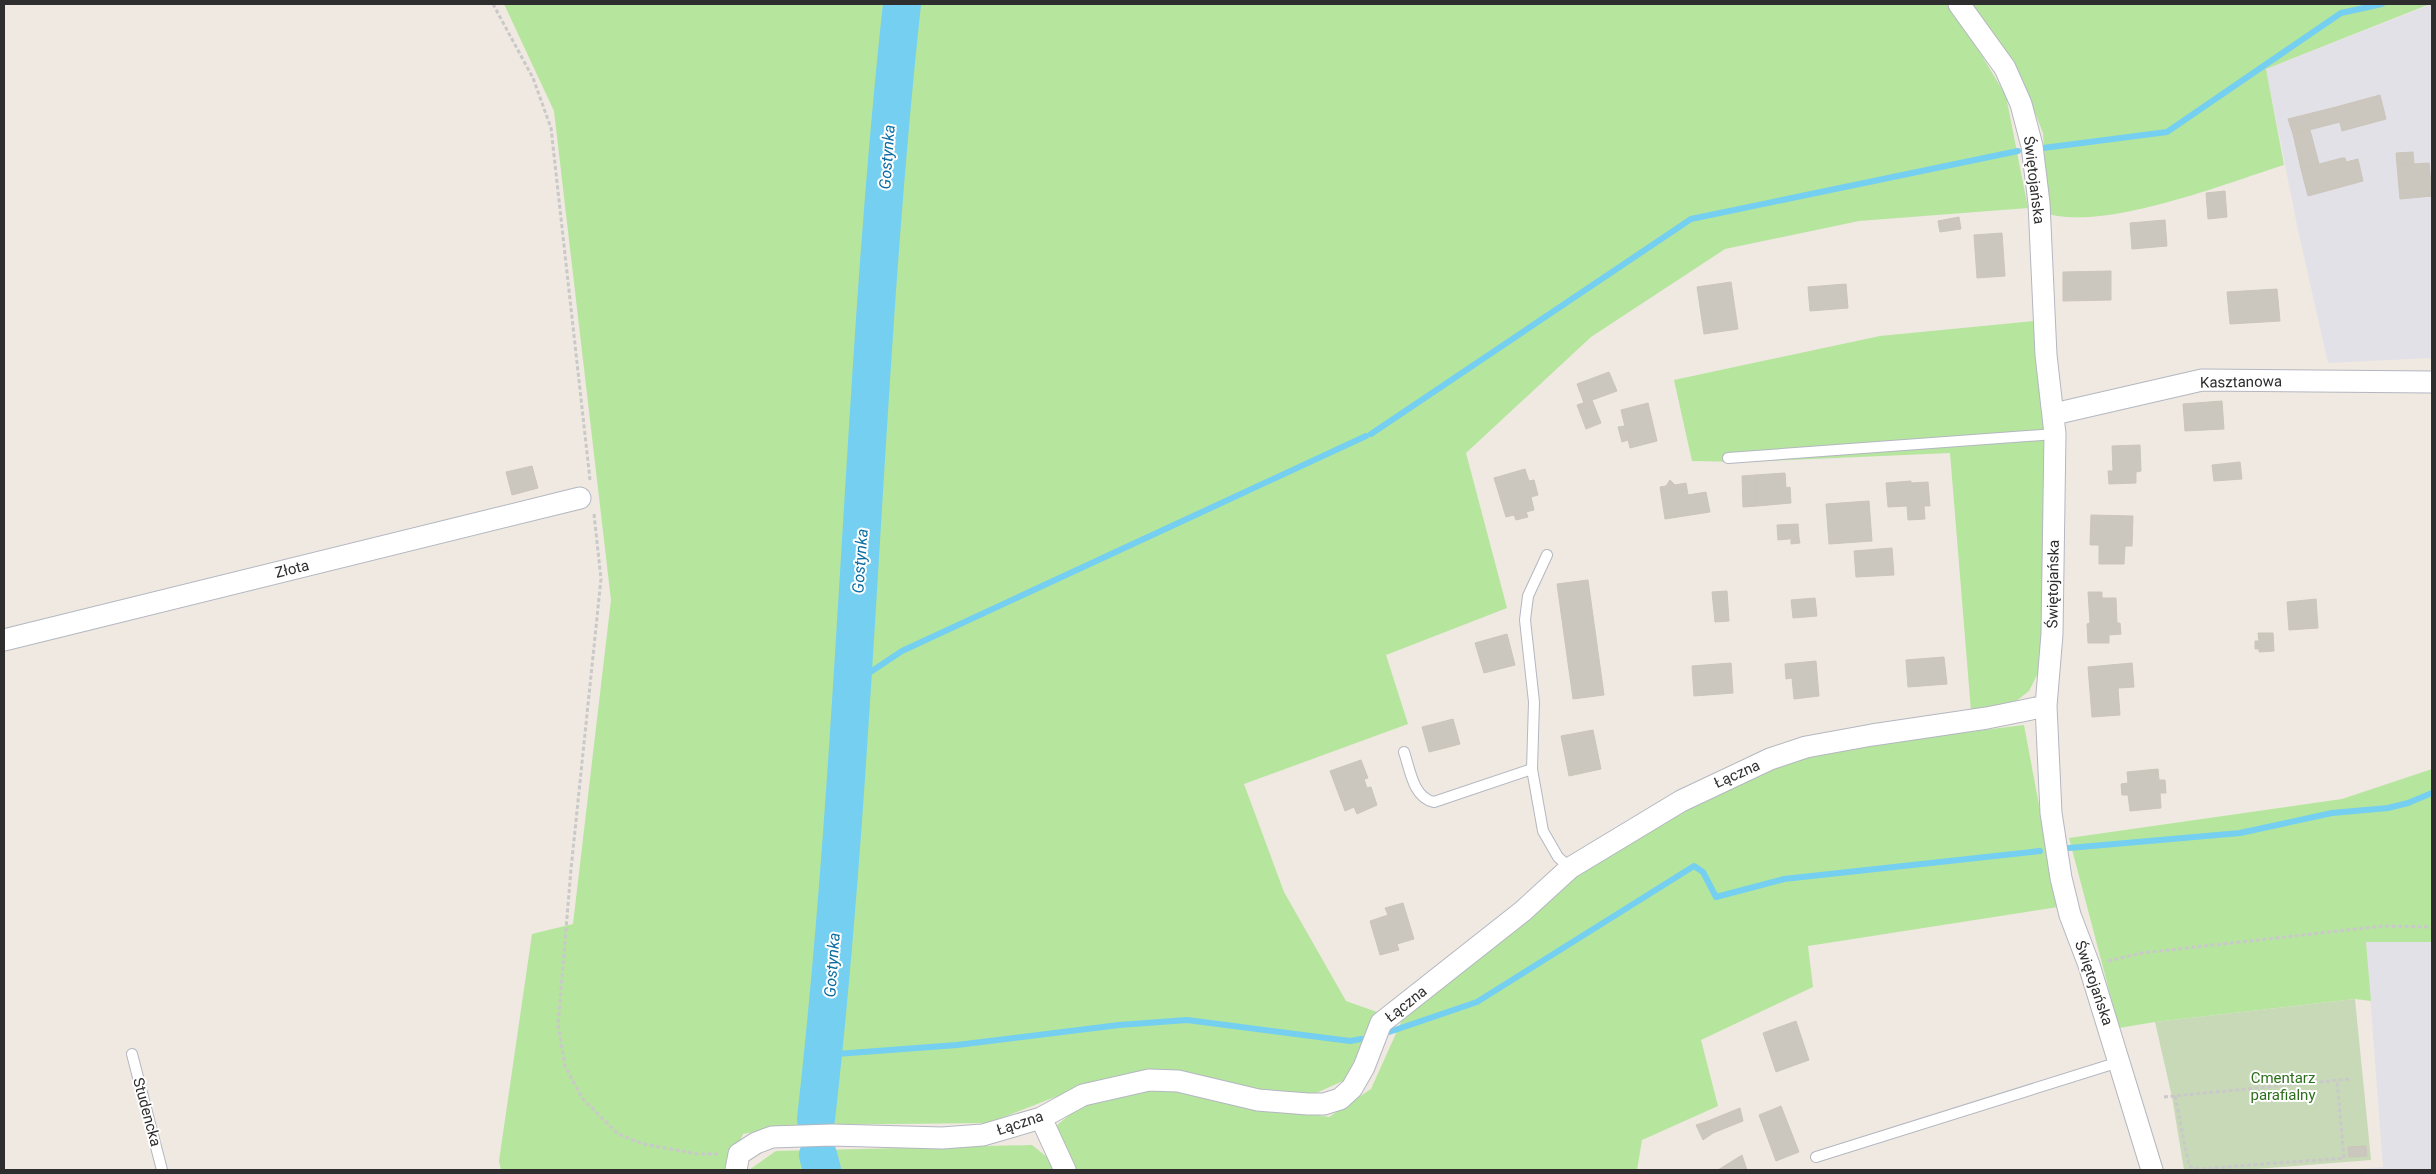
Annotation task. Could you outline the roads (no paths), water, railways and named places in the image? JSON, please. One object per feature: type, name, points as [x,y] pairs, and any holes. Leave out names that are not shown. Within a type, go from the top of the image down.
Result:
[{"type":"street","name":"Świętojańska","points":[[1959,4],[2005,68],[2021,104],[2032,146],[2039,202],[2046,355],[2055,424],[2052,634],[2046,706],[2051,813],[2061,878],[2070,915],[2089,965],[2152,1170]]},
{"type":"street","name":"Kasztanowa","points":[[2055,424],[2202,380],[2432,382]]},
{"type":"street","name":"Złota","points":[[4,640],[588,498]]},
{"type":"street","name":"Łączna","points":[[737,1162],[756,1143],[772,1137],[832,1135],[942,1138],[983,1135],[1041,1118],[1083,1095],[1149,1080],[1178,1082],[1258,1100],[1324,1104],[1340,1099],[1352,1088],[1364,1067],[1381,1023],[1523,911],[1570,868],[1681,801],[1770,759],[1806,747],[1988,718],[2046,706]]},
{"type":"street","points":[[1041,1118],[1065,1170]]},
{"type":"lane","points":[[1728,458],[2055,424]]},
{"type":"lane","points":[[1547,555],[1528,596],[1525,620],[1534,702],[1532,769],[1544,831],[1558,857],[1570,868]]},
{"type":"lane","points":[[1404,752],[1418,792],[1425,800],[1434,802],[1532,769]]},
{"type":"lane","name":"Studencka","points":[[132,1054],[162,1170]]},
{"type":"lane","points":[[1816,1158],[2119,1062]]},
{"type":"waterway","name":"Gostynka","points":[[816,1119],[842,840],[878,282],[902,4]]},
{"type":"waterway","points":[[2043,148],[2167,132],[2341,13],[2382,4]]},
{"type":"waterway","points":[[1371,434],[1691,219],[2018,151]]},
{"type":"waterway","points":[[851,685],[902,651],[1366,436]]},
{"type":"waterway","points":[[2069,848],[2240,833],[2332,813],[2388,808],[2408,803],[2432,793]]},
{"type":"waterway","points":[[1389,1032],[1477,1002],[1694,866],[1703,872],[1716,897],[1784,879],[2040,851]]},
{"type":"waterway","points":[[823,1055],[957,1045],[1119,1025],[1187,1020],[1350,1041],[1361,1039]]},
{"type":"waterway","name":"Gostynka","points":[[818,1155],[822,1170]]},
{"type":"park label","name":"Cmentarz parafialny","points":[[2283,1086]]}]
